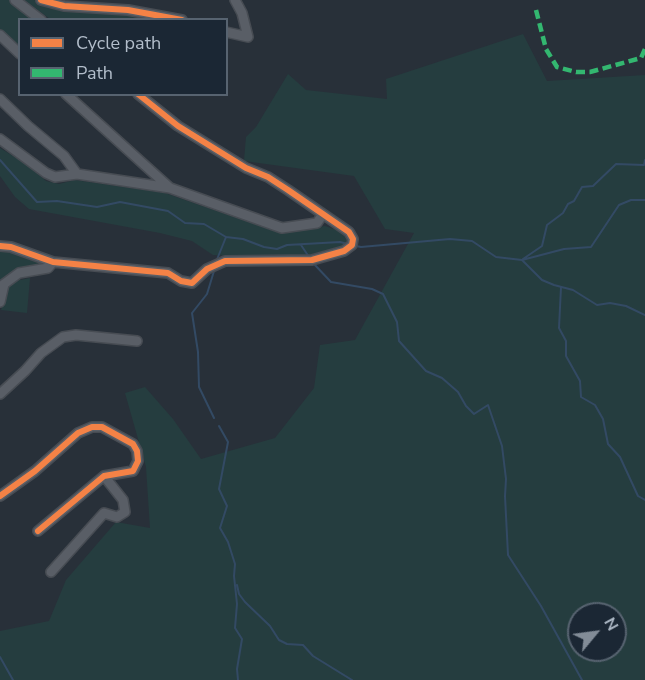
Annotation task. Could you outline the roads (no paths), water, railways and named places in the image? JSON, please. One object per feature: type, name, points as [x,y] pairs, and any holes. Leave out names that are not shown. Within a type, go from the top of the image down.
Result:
[{"type":"street","points":[[15,0],[38,18]]},
{"type":"street","points":[[41,0],[64,6],[128,10],[171,18]]},
{"type":"street","points":[[228,32],[248,37],[235,0]]},
{"type":"street","points":[[0,35],[18,52]]},
{"type":"street","points":[[68,96],[170,188]]},
{"type":"street","points":[[0,246],[11,247],[52,262],[168,273],[181,281],[192,283],[207,269],[225,261],[312,260],[344,251],[351,245],[353,239],[349,232],[278,184],[246,168],[178,126],[140,96]]},
{"type":"street","points":[[0,99],[63,156],[77,174]]},
{"type":"street","points":[[0,139],[46,174],[55,177],[77,174],[170,188],[282,228],[317,223],[323,214]]},
{"type":"street","points":[[0,238],[11,247]]},
{"type":"street","points":[[0,302],[2,285],[19,273],[48,268],[52,262]]},
{"type":"street","points":[[0,394],[26,371],[41,353],[63,337],[76,335],[137,341]]},
{"type":"street","points":[[0,496],[35,471],[78,432],[92,427],[102,427],[133,444],[137,451],[138,461],[133,471],[104,476],[38,531]]},
{"type":"street","points":[[51,572],[104,513],[117,517],[125,512],[123,500],[104,476]]},
{"type":"waterway","points":[[0,160],[37,202],[57,201],[97,207],[120,202],[168,211],[185,223],[204,224],[226,237],[243,239],[277,249],[287,245],[340,242],[348,244]]},
{"type":"waterway","points":[[523,259],[542,246],[547,225],[563,213],[568,204],[574,201],[582,187],[593,186],[616,164],[644,165],[645,160]]},
{"type":"waterway","points":[[356,246],[450,239],[472,241],[496,257],[522,260],[564,249],[591,247],[619,205],[631,200],[645,200]]},
{"type":"waterway","points":[[216,262],[226,237]]},
{"type":"waterway","points":[[301,245],[309,257]]},
{"type":"waterway","points":[[522,260],[542,280],[573,290],[597,305],[610,303],[626,306],[645,315]]},
{"type":"waterway","points":[[314,264],[331,282],[372,289],[383,294],[397,322],[399,341],[426,371],[442,378],[458,392],[474,414],[488,405],[502,446],[506,479],[508,555],[541,606],[582,680]]},
{"type":"waterway","points":[[214,271],[207,294],[192,313],[198,352],[199,387],[214,418]]},
{"type":"waterway","points":[[561,287],[559,328],[566,341],[566,356],[580,381],[581,397],[595,405],[603,419],[608,444],[620,457],[638,496],[645,500]]},
{"type":"waterway","points":[[219,426],[228,442],[219,489],[227,506],[220,528],[228,542],[235,564],[237,604],[235,628],[242,639],[237,669],[238,680]]},
{"type":"waterway","points":[[237,585],[239,594],[245,602],[270,626],[279,640],[287,644],[303,645],[313,656],[352,680]]},
{"type":"waterway","points":[[0,657],[13,680]]}]
